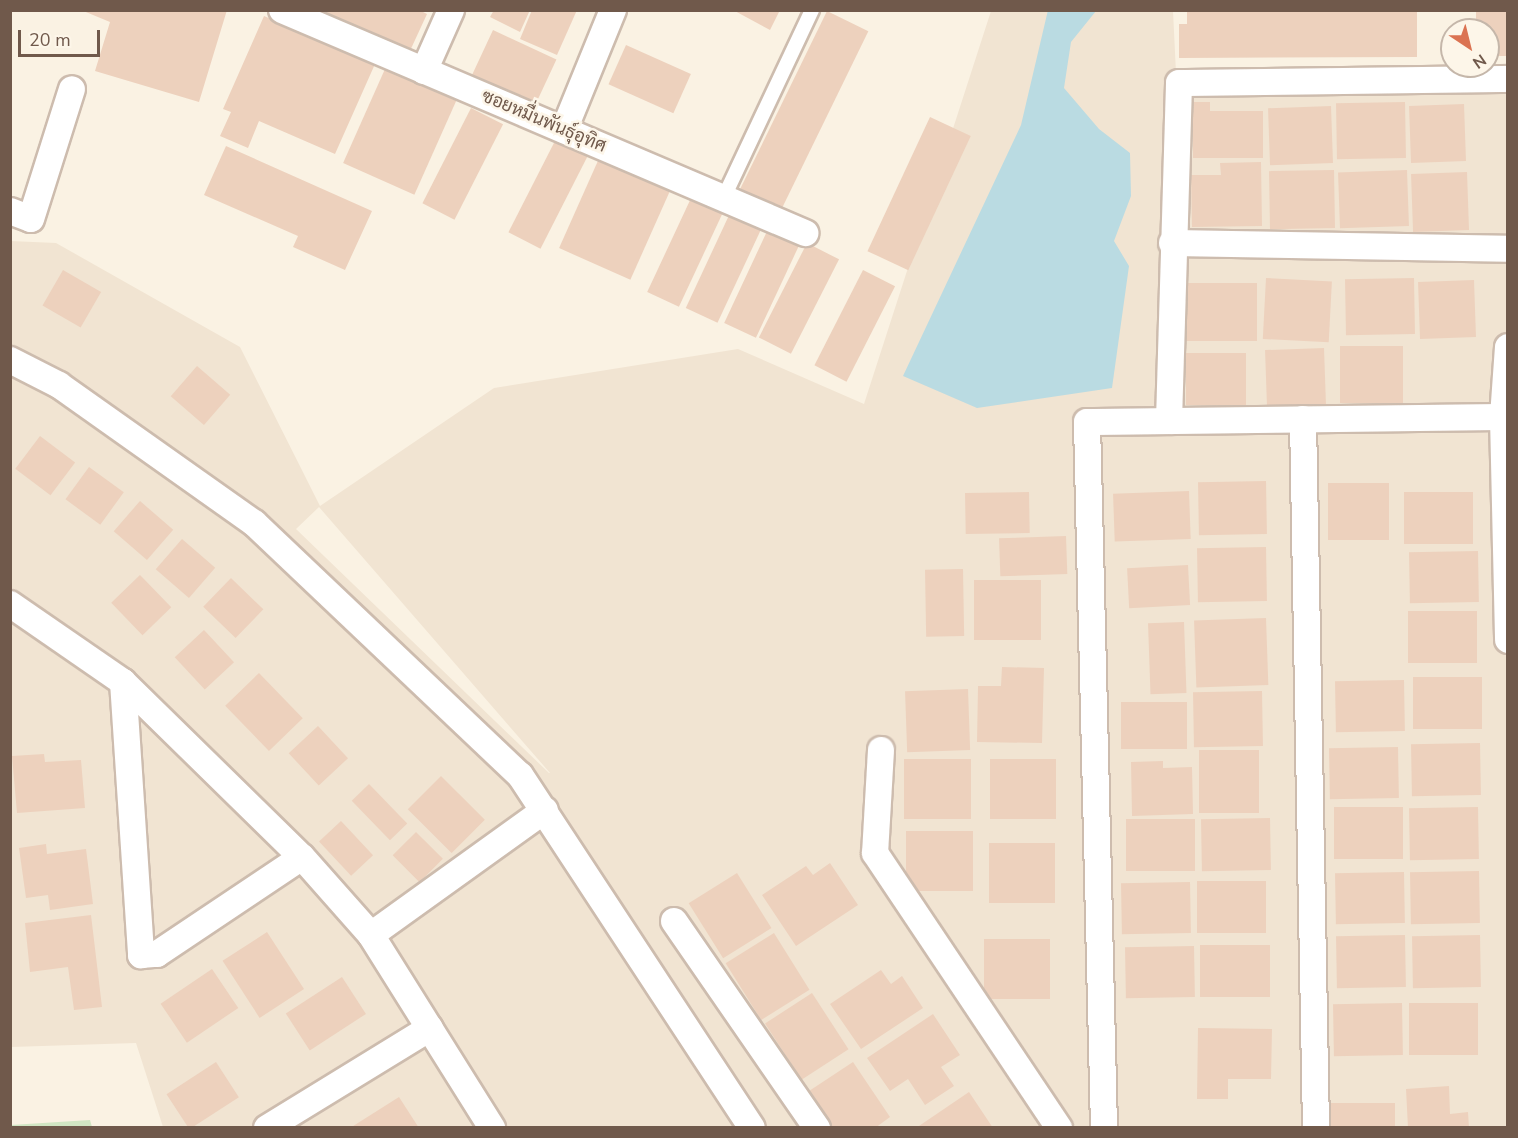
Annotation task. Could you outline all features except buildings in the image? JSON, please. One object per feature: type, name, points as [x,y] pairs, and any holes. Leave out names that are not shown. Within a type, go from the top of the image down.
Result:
[{"type":"street","name":"ซอยหมื่นพันธุ์อุทิศ","points":[[282,10],[724,196],[806,233]]},
{"type":"street","points":[[424,71],[451,10]]},
{"type":"street","points":[[564,130],[613,10]]},
{"type":"street","points":[[1169,421],[1172,243],[1179,83],[1508,79]]},
{"type":"street","points":[[10,211],[31,219],[72,89]]},
{"type":"street","points":[[1172,243],[1508,249]]},
{"type":"street","points":[[1508,347],[1505,417],[1508,640]]},
{"type":"street","points":[[10,360],[59,385],[254,523],[520,775],[752,1128]]},
{"type":"street","points":[[1104,1128],[1087,422],[1505,417]]},
{"type":"street","points":[[1303,419],[1316,1128]]},
{"type":"street","points":[[10,604],[123,682],[302,857],[371,935],[492,1128]]},
{"type":"street","points":[[123,682],[141,955],[157,954],[302,857]]},
{"type":"street","points":[[881,750],[875,853],[1059,1128]]},
{"type":"street","points":[[371,935],[545,810]]},
{"type":"street","points":[[674,921],[817,1128]]},
{"type":"street","points":[[267,1128],[430,1028]]},
{"type":"lane","points":[[724,196],[812,10]]},
{"type":"shaded area","points":[[991,11],[1173,11],[1176,73],[1440,71],[1440,78],[1500,78],[1500,70],[1507,70],[1507,1127],[163,1127],[136,1043],[11,1047],[10,241],[56,243],[240,347],[320,506],[494,388],[738,349],[864,404]],"holes":[[[319,507],[550,773],[296,529]]]},
{"type":"green space","points":[[90,1120],[92,1127],[11,1127],[11,1125]]},
{"type":"water","points":[[1048,10],[1096,11],[1071,42],[1064,88],[1099,129],[1130,153],[1131,196],[1114,241],[1129,266],[1112,388],[977,408],[903,376],[1021,125]]}]
